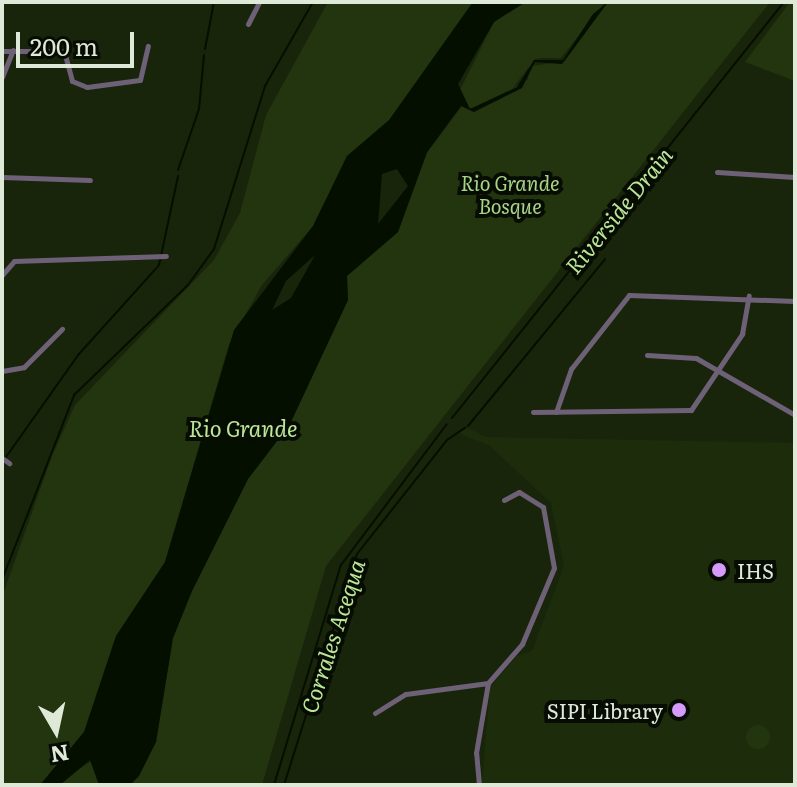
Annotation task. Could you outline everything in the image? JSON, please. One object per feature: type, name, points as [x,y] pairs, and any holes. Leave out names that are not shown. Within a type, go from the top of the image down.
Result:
[{"type":"street","points":[[248,24],[259,2]]},
{"type":"street","points":[[2,51],[64,51],[72,81],[87,87],[140,80],[148,46]]},
{"type":"street","points":[[2,77],[13,50]]},
{"type":"street","points":[[717,172],[795,177]]},
{"type":"street","points":[[2,177],[90,180]]},
{"type":"street","points":[[2,275],[14,261],[163,256]]},
{"type":"street","points":[[556,412],[571,369],[629,295],[749,296],[795,301]]},
{"type":"street","points":[[533,412],[691,410],[742,334],[749,296]]},
{"type":"street","points":[[2,371],[24,367],[62,329]]},
{"type":"street","points":[[647,355],[696,358],[717,373],[795,415]]},
{"type":"street","points":[[2,458],[9,463]]},
{"type":"street","points":[[479,785],[476,753],[488,683],[522,644],[554,568],[543,507],[519,492],[504,500]]},
{"type":"street","points":[[375,713],[406,694],[488,683]]},
{"type":"shaded area","points":[[468,428],[485,437],[795,443],[795,785],[482,785],[490,688],[517,656],[532,651],[564,566],[551,503],[490,446],[459,433]]},
{"type":"green space","points":[[328,2],[473,2],[389,121],[347,156],[313,226],[262,285],[229,344],[165,562],[116,636],[84,732],[40,785],[2,785],[2,597],[52,456],[75,405],[214,260],[240,213],[266,115]]},
{"type":"green space","name":"Rio Grande Bosque","points":[[524,2],[605,2],[561,58],[539,58],[534,60],[532,66],[565,61],[608,2],[770,2],[326,566],[262,785],[130,785],[156,742],[173,638],[192,591],[248,479],[290,424],[348,300],[347,276],[398,232],[427,153],[462,106],[466,108],[458,94],[494,22]],"holes":[[[529,67],[528,79],[512,89]],[[509,91],[474,112],[466,108],[477,108]]]},
{"type":"green space","points":[[790,2],[795,2],[795,81],[745,62]]},
{"type":"green space","points":[[758,725],[766,729],[770,737],[766,745],[758,749],[750,745],[746,737],[750,729]]},
{"type":"green space","points":[[92,761],[99,785],[60,785],[69,775]]},
{"type":"water","name":"Rio Grande","points":[[473,2],[524,3],[494,22],[458,84],[470,109],[517,87],[534,60],[563,60],[593,14],[608,2],[562,64],[535,62],[522,88],[474,112],[461,106],[427,152],[398,232],[347,276],[348,300],[290,424],[248,479],[192,591],[173,638],[156,742],[139,776],[130,785],[99,785],[90,760],[60,785],[40,785],[84,732],[116,636],[165,562],[234,330],[313,226],[347,156],[389,120]],"holes":[[[397,169],[408,186],[378,224],[382,174]],[[315,255],[291,298],[272,310],[286,281]]]},
{"type":"waterway","points":[[205,49],[214,2]]},
{"type":"waterway","points":[[2,580],[74,395],[188,285],[214,249],[265,86],[313,2]]},
{"type":"waterway","name":"Riverside Drain","points":[[452,418],[784,2]]},
{"type":"waterway","points":[[178,170],[199,109],[204,55]]},
{"type":"waterway","points":[[6,457],[79,354],[159,265],[178,176]]},
{"type":"waterway","name":"Corrales Acequa","points":[[468,426],[605,259]]},
{"type":"waterway","name":"Riverside Drain","points":[[274,785],[341,565],[447,424]]},
{"type":"waterway","name":"Corrales Acequa","points":[[284,785],[357,554],[447,440],[465,428]]},
{"type":"place","name":"IHS","points":[[719,570]]},
{"type":"place","name":"SIPI Library","points":[[679,710]]}]
